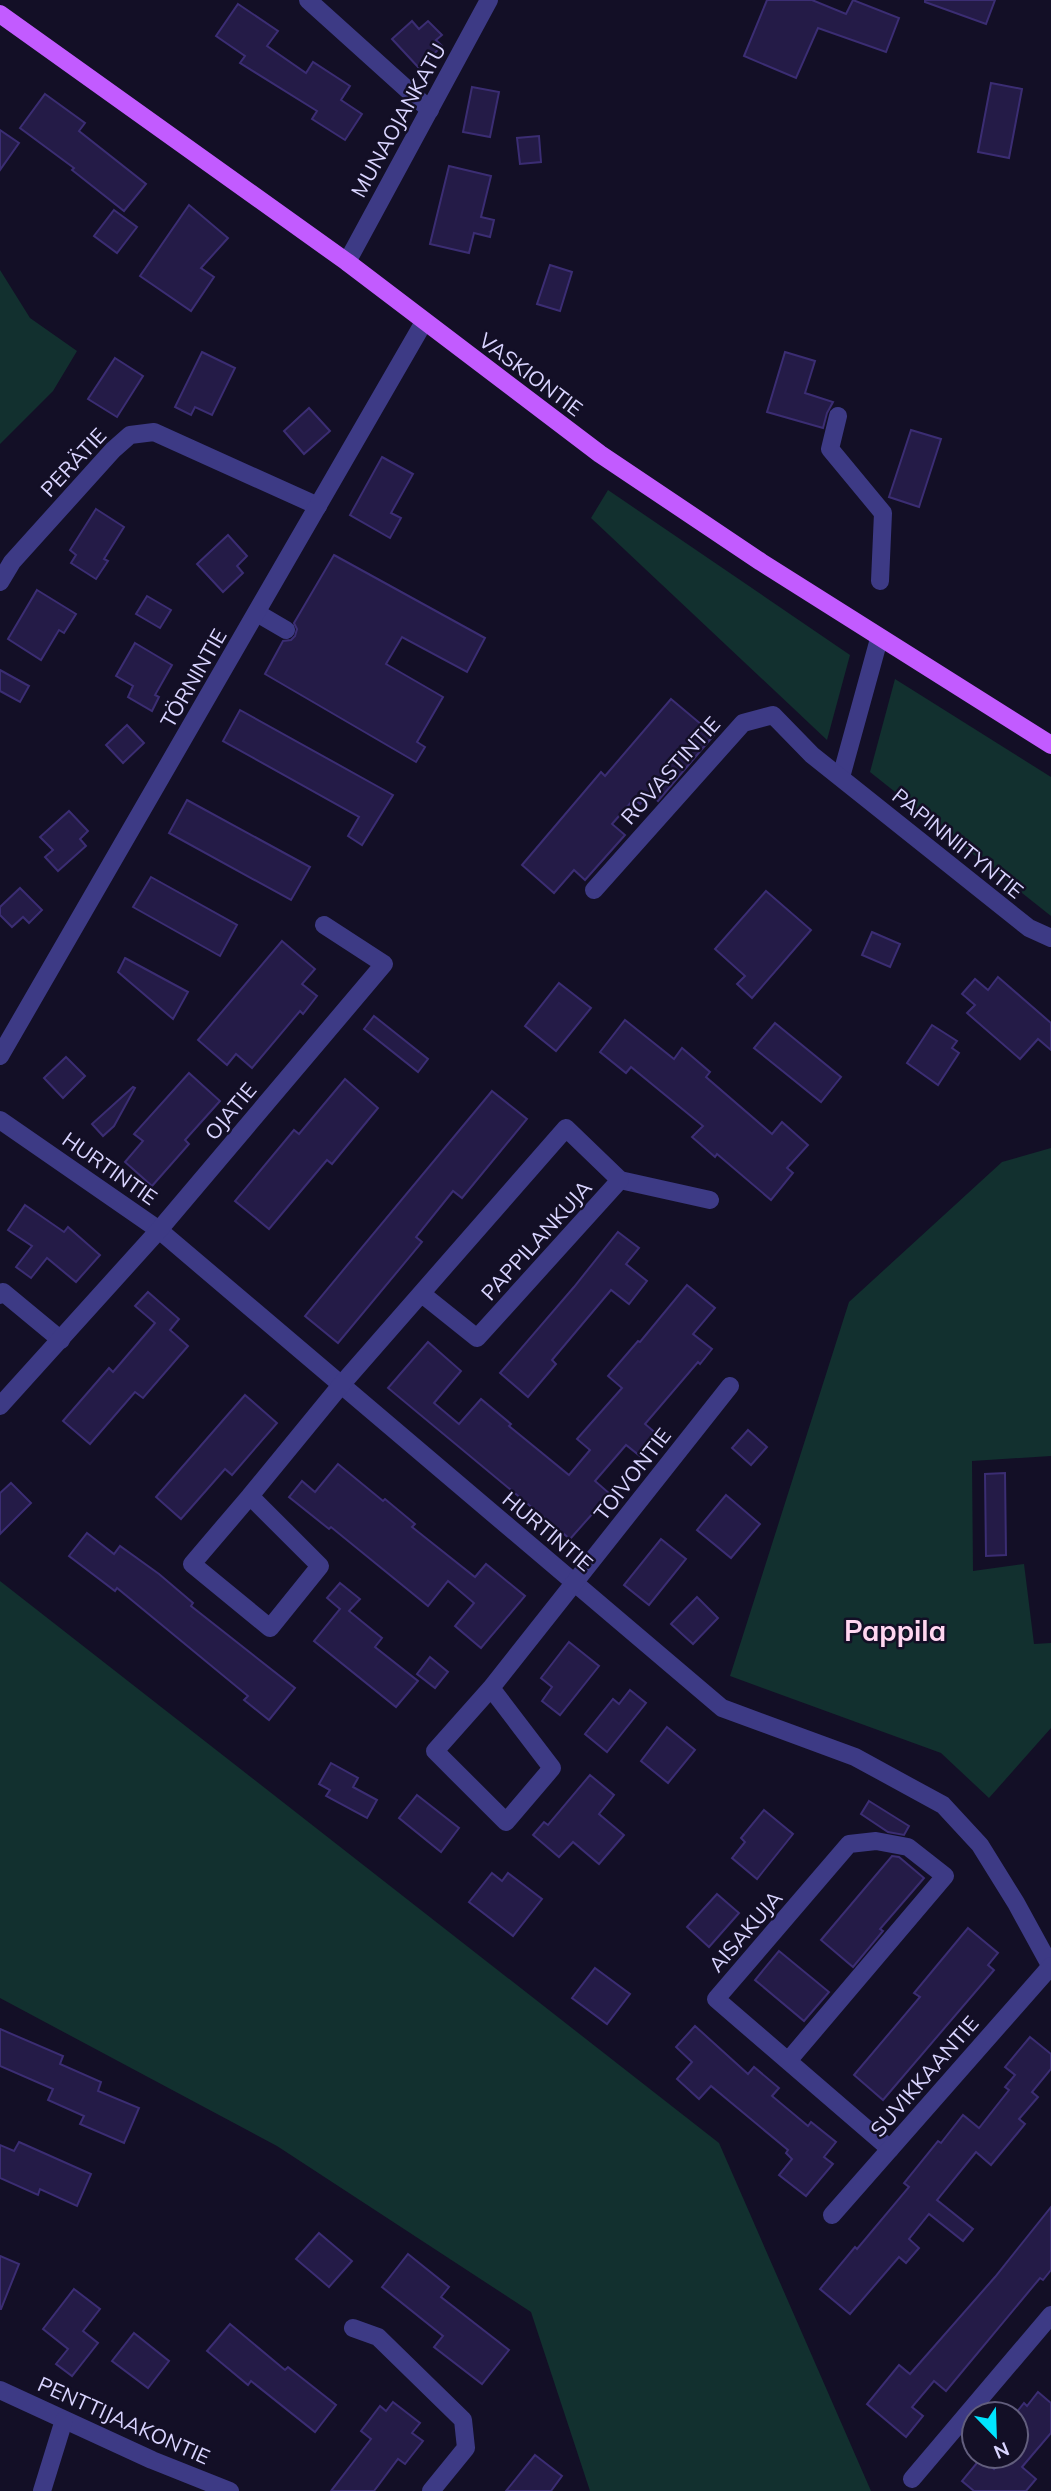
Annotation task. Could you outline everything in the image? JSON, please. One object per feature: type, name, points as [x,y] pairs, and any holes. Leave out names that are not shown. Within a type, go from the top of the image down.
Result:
[{"type":"main road","name":"VASKIONTIE","points":[[0,14],[347,262],[600,454],[879,639],[1051,745]]},
{"type":"street","points":[[308,0],[430,110]]},
{"type":"street","name":"MUNAOJANKATU","points":[[347,262],[489,0]]},
{"type":"street","name":"TÖRNINTIE","points":[[0,1056],[424,322]]},
{"type":"street","points":[[838,416],[830,449],[883,513],[880,581]]},
{"type":"street","name":"PERÄTIE","points":[[0,582],[12,562],[113,450],[130,435],[154,432],[318,506]]},
{"type":"street","points":[[257,613],[286,630]]},
{"type":"street","points":[[841,777],[879,639]]},
{"type":"street","name":"ROVASTINTIE","points":[[594,890],[743,723],[772,715],[812,755],[841,777]]},
{"type":"street","name":"PAPINNIITYNTIE","points":[[841,777],[1029,928],[1051,938]]},
{"type":"street","name":"OJATIE","points":[[0,1406],[159,1230],[384,964],[324,925]]},
{"type":"street","name":"HURTINTIE","points":[[0,1120],[159,1230],[722,1708],[855,1757],[943,1805],[980,1845],[1051,1967]]},
{"type":"street","name":"PAPPILANKUJA","points":[[250,1496],[320,1566],[270,1628],[192,1564],[341,1385],[566,1128],[620,1180],[477,1338],[422,1293]]},
{"type":"street","points":[[620,1180],[709,1200]]},
{"type":"street","points":[[0,1295],[3,1292],[61,1340]]},
{"type":"street","name":"TOIVONTIE","points":[[491,1688],[552,1768],[506,1822],[435,1751],[491,1688],[730,1386]]},
{"type":"street","name":"AISAKUJA","points":[[876,1841],[908,1847],[945,1876],[789,2061],[716,1999],[849,1844],[876,1841]]},
{"type":"street","name":"SUVIKKAANTIE","points":[[832,2215],[1051,1967]]},
{"type":"street","points":[[789,2061],[890,2149]]},
{"type":"street","points":[[912,2479],[1051,2315]]},
{"type":"street","points":[[353,2328],[378,2337],[463,2420],[466,2448],[431,2491]]},
{"type":"street","name":"PENTTIJAAKONTIE","points":[[0,2390],[152,2460],[226,2490]]},
{"type":"street","points":[[42,2491],[64,2420]]},
{"type":"green space","points":[[0,270],[30,318],[77,351],[53,391],[0,444]]},
{"type":"green space","points":[[608,490],[850,655],[827,740],[591,518]]},
{"type":"green space","points":[[895,679],[1051,777],[1051,916],[870,772]]},
{"type":"green space","points":[[1051,1148],[1051,1456],[972,1461],[973,1571],[1024,1564],[1034,1644],[1051,1643],[1051,1728],[989,1798],[941,1753],[730,1676],[849,1302],[1002,1162]]},
{"type":"green space","points":[[0,1581],[719,2143],[871,2491],[590,2491],[531,2312],[277,2146],[0,1998]]},
{"type":"building","points":[[767,0],[812,0],[846,14],[853,0],[899,18],[886,52],[818,28],[796,78],[744,56]]},
{"type":"building","points":[[925,0],[995,0],[986,24]]},
{"type":"building","points":[[238,4],[278,31],[267,46],[306,73],[313,62],[350,86],[341,100],[362,114],[345,140],[312,119],[317,111],[240,63],[245,56],[216,36]]},
{"type":"building","points":[[412,21],[419,29],[428,21],[442,35],[436,40],[442,46],[419,68],[392,39]]},
{"type":"building","points":[[991,83],[1022,89],[1009,158],[978,152]]},
{"type":"building","points":[[472,87],[499,92],[490,137],[463,132]]},
{"type":"building","points":[[45,94],[85,123],[79,131],[146,184],[124,211],[72,170],[74,168],[20,128]]},
{"type":"building","points":[[0,130],[19,143],[0,170]]},
{"type":"building","points":[[539,136],[541,162],[520,164],[517,138]]},
{"type":"building","points":[[449,166],[491,176],[481,217],[494,220],[490,237],[474,233],[469,253],[430,244]]},
{"type":"building","points":[[189,205],[228,238],[201,268],[214,277],[191,311],[140,276]]},
{"type":"building","points":[[114,210],[137,227],[117,253],[94,236]]},
{"type":"building","points":[[550,265],[572,272],[560,311],[537,304]]},
{"type":"building","points":[[202,352],[235,368],[212,415],[195,407],[191,415],[175,407]]},
{"type":"building","points":[[785,352],[815,361],[805,393],[833,402],[823,428],[767,412]]},
{"type":"building","points":[[115,358],[143,376],[117,417],[88,399]]},
{"type":"building","points":[[309,408],[330,431],[304,454],[284,431]]},
{"type":"building","points":[[911,430],[941,439],[919,507],[889,497]]},
{"type":"building","points":[[382,457],[413,474],[391,513],[401,518],[390,538],[350,515]]},
{"type":"building","points":[[96,509],[124,527],[104,559],[108,561],[96,579],[71,563],[76,555],[70,550]]},
{"type":"building","points":[[228,535],[247,556],[237,566],[243,573],[223,592],[197,564]]},
{"type":"building","points":[[334,555],[485,638],[467,672],[402,637],[386,664],[443,697],[417,742],[425,747],[416,762],[265,674],[283,641],[291,640],[295,636],[297,629],[294,623]]},
{"type":"building","points":[[37,590],[76,614],[64,633],[59,630],[41,660],[8,639]]},
{"type":"building","points":[[147,596],[171,610],[160,628],[136,614]]},
{"type":"building","points":[[135,643],[172,665],[155,695],[159,697],[152,711],[128,697],[133,686],[116,676]]},
{"type":"building","points":[[0,670],[29,686],[20,702],[0,691]]},
{"type":"building","points":[[671,699],[714,735],[658,801],[649,793],[640,804],[634,799],[612,824],[625,835],[585,880],[574,870],[554,893],[522,865],[601,772],[605,776]]},
{"type":"building","points":[[240,710],[393,795],[362,845],[348,836],[359,817],[223,741]]},
{"type":"building","points":[[127,725],[144,743],[123,763],[106,745]]},
{"type":"building","points":[[187,800],[310,867],[291,900],[169,833]]},
{"type":"building","points":[[69,811],[88,831],[80,839],[86,846],[58,871],[45,857],[53,850],[40,837]]},
{"type":"building","points":[[151,877],[237,925],[220,956],[133,907]]},
{"type":"building","points":[[20,888],[42,910],[29,923],[23,917],[12,927],[0,915],[0,907]]},
{"type":"building","points":[[766,891],[811,930],[752,998],[737,984],[745,976],[715,949]]},
{"type":"building","points":[[872,932],[900,944],[890,967],[862,955]]},
{"type":"building","points":[[282,941],[315,969],[302,984],[317,996],[303,1014],[300,1011],[252,1068],[236,1054],[227,1065],[198,1040]]},
{"type":"building","points":[[125,958],[188,992],[173,1019],[118,972]]},
{"type":"building","points":[[998,977],[1051,1023],[1051,1050],[1038,1039],[1020,1059],[967,1013],[975,1005],[962,994],[975,979],[988,990]]},
{"type":"building","points":[[559,983],[591,1008],[556,1051],[525,1026]]},
{"type":"building","points":[[374,1016],[428,1059],[418,1072],[364,1029]]},
{"type":"building","points":[[625,1020],[674,1059],[682,1048],[710,1072],[706,1077],[772,1134],[782,1122],[808,1145],[787,1168],[793,1173],[771,1200],[717,1154],[715,1157],[692,1137],[703,1126],[631,1067],[626,1073],[600,1052]]},
{"type":"building","points":[[775,1023],[841,1077],[821,1102],[754,1048]]},
{"type":"building","points":[[932,1025],[957,1041],[952,1048],[959,1053],[938,1085],[907,1063]]},
{"type":"building","points":[[66,1057],[85,1076],[63,1098],[44,1078]]},
{"type":"building","points":[[189,1073],[220,1101],[185,1140],[189,1144],[152,1186],[125,1162],[143,1141],[134,1134]]},
{"type":"building","points":[[345,1079],[378,1108],[332,1164],[327,1160],[269,1229],[235,1201],[294,1130],[299,1134]]},
{"type":"building","points":[[135,1088],[114,1126],[103,1136],[92,1124]]},
{"type":"building","points":[[492,1091],[527,1119],[462,1198],[453,1191],[416,1237],[422,1242],[338,1343],[305,1316]]},
{"type":"building","points":[[25,1205],[64,1232],[68,1227],[100,1255],[76,1282],[47,1258],[31,1278],[16,1267],[32,1246],[8,1230]]},
{"type":"building","points":[[618,1232],[639,1248],[626,1264],[647,1281],[629,1304],[611,1290],[552,1360],[556,1364],[528,1397],[500,1373]]},
{"type":"building","points":[[687,1285],[715,1308],[693,1334],[712,1349],[645,1424],[658,1435],[640,1456],[626,1445],[595,1481],[610,1494],[570,1539],[388,1388],[428,1342],[461,1371],[434,1403],[459,1424],[481,1399],[511,1424],[509,1426],[569,1475],[590,1450],[577,1439],[622,1388],[608,1376]]},
{"type":"building","points":[[148,1292],[179,1319],[170,1330],[188,1346],[143,1398],[135,1392],[90,1444],[63,1421],[109,1368],[113,1372],[155,1323],[135,1306]]},
{"type":"building","points":[[245,1395],[277,1423],[232,1475],[225,1469],[181,1519],[156,1497]]},
{"type":"building","points":[[748,1430],[767,1447],[751,1465],[732,1448]]},
{"type":"building","points":[[338,1464],[383,1501],[385,1499],[415,1524],[412,1527],[475,1577],[486,1564],[525,1596],[481,1648],[455,1626],[474,1603],[448,1581],[428,1606],[331,1527],[329,1529],[289,1497],[302,1481],[315,1492]]},
{"type":"building","points":[[1005,1473],[1006,1555],[986,1556],[985,1474]]},
{"type":"building","points":[[11,1483],[31,1503],[0,1534],[0,1493]]},
{"type":"building","points":[[726,1495],[760,1524],[731,1558],[697,1530]]},
{"type":"building","points":[[87,1533],[114,1554],[120,1546],[159,1574],[193,1603],[191,1606],[295,1688],[269,1720],[244,1700],[248,1696],[117,1588],[115,1591],[69,1556]]},
{"type":"building","points":[[661,1539],[686,1559],[649,1605],[624,1585]]},
{"type":"building","points":[[340,1583],[360,1599],[349,1611],[382,1638],[375,1647],[418,1681],[396,1707],[314,1641],[340,1609],[327,1598]]},
{"type":"building","points":[[697,1597],[718,1618],[693,1644],[671,1624]]},
{"type":"building","points":[[569,1642],[599,1666],[560,1715],[542,1701],[552,1687],[541,1678]]},
{"type":"building","points":[[430,1657],[448,1672],[435,1688],[417,1674]]},
{"type":"building","points":[[630,1690],[646,1703],[607,1752],[585,1734],[613,1699],[619,1704]]},
{"type":"building","points":[[667,1727],[695,1750],[668,1783],[641,1761]]},
{"type":"building","points":[[331,1763],[358,1778],[353,1787],[377,1800],[367,1818],[326,1796],[330,1790],[319,1784]]},
{"type":"building","points":[[590,1775],[614,1795],[599,1814],[624,1835],[599,1864],[573,1842],[559,1857],[533,1835],[544,1822],[548,1825]]},
{"type":"building","points":[[417,1795],[459,1828],[441,1852],[399,1818]]},
{"type":"building","points":[[869,1801],[909,1826],[904,1835],[888,1832],[861,1814]]},
{"type":"building","points":[[764,1810],[793,1834],[757,1879],[732,1858],[745,1842],[741,1838]]},
{"type":"building","points":[[892,1856],[899,1857],[924,1878],[880,1929],[883,1931],[853,1967],[821,1940]]},
{"type":"building","points":[[492,1873],[502,1881],[508,1873],[542,1899],[513,1936],[469,1902]]},
{"type":"building","points":[[717,1894],[739,1913],[709,1947],[687,1927]]},
{"type":"building","points":[[968,1928],[998,1953],[988,1965],[994,1970],[883,2100],[854,2075],[920,1997],[914,1993]]},
{"type":"building","points":[[779,1951],[829,1992],[804,2021],[755,1980]]},
{"type":"building","points":[[595,1968],[630,1994],[607,2024],[572,1998]]},
{"type":"building","points":[[695,2026],[748,2074],[754,2067],[779,2088],[772,2096],[808,2126],[811,2122],[836,2142],[824,2157],[833,2164],[806,2196],[779,2175],[792,2159],[786,2153],[788,2150],[711,2086],[699,2099],[677,2079],[692,2062],[676,2047]]},
{"type":"building","points":[[0,2029],[63,2056],[60,2064],[101,2082],[98,2091],[139,2108],[124,2143],[80,2124],[84,2116],[48,2100],[53,2089],[0,2066]]},
{"type":"building","points":[[1030,2037],[1051,2054],[1051,2069],[1032,2092],[1038,2097],[1019,2119],[1025,2124],[991,2165],[976,2152],[937,2200],[973,2229],[963,2241],[929,2214],[909,2239],[919,2248],[906,2263],[899,2257],[850,2314],[820,2289],[909,2187],[904,2183],[963,2115],[979,2128],[1009,2090],[1005,2087],[1015,2075],[1005,2067]]},
{"type":"building","points":[[19,2142],[91,2174],[77,2206],[40,2189],[38,2195],[0,2178],[0,2145],[14,2151]]},
{"type":"building","points":[[1051,2207],[1051,2270],[1043,2280],[1040,2278],[946,2391],[934,2381],[912,2407],[923,2416],[906,2437],[867,2404],[899,2365],[910,2374],[995,2277]]},
{"type":"building","points":[[319,2233],[352,2261],[329,2287],[296,2259]]},
{"type":"building","points":[[408,2254],[449,2287],[441,2297],[509,2350],[482,2384],[434,2347],[443,2336],[382,2287]]},
{"type":"building","points":[[0,2256],[19,2264],[1,2309],[0,2309]]},
{"type":"building","points":[[74,2289],[100,2309],[83,2331],[98,2343],[72,2376],[56,2364],[68,2349],[43,2329]]},
{"type":"building","points":[[230,2324],[285,2370],[288,2367],[336,2405],[315,2432],[251,2381],[248,2385],[207,2351]]},
{"type":"building","points":[[134,2333],[169,2361],[148,2388],[112,2361]]},
{"type":"building","points":[[1038,2392],[1051,2403],[1051,2433],[1030,2458],[1030,2402]]},
{"type":"building","points":[[393,2402],[420,2423],[412,2433],[423,2441],[405,2464],[398,2459],[374,2491],[331,2491],[371,2439],[361,2431],[380,2406],[386,2411]]},
{"type":"building","points":[[535,2455],[562,2476],[551,2491],[506,2491]]},
{"type":"building","points":[[971,2470],[1026,2470],[1036,2479],[1026,2491],[974,2491],[962,2481]]},
{"type":"district","name":"Pappila","points":[[895,1630]]}]
